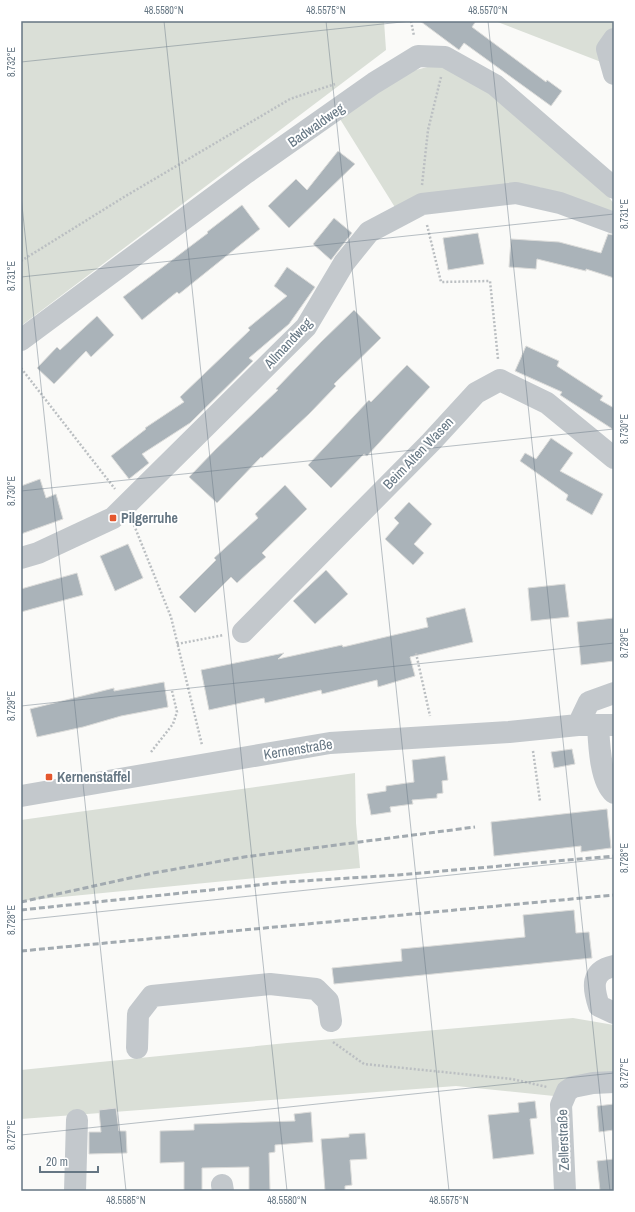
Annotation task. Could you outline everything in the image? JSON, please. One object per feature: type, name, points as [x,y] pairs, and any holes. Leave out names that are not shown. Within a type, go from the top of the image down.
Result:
[{"type":"street","points":[[612,21],[614,34]]},
{"type":"street","points":[[614,39],[607,49],[614,74]]},
{"type":"street","name":"Badwaldweg","points":[[21,340],[246,173],[374,83],[418,56],[446,58],[494,85],[614,188]]},
{"type":"street","name":"Allmandweg","points":[[21,558],[38,553],[113,518],[306,327],[344,263],[369,232],[422,204],[516,193],[560,203],[614,223]]},
{"type":"street","points":[[500,380],[547,403],[614,458]]},
{"type":"street","name":"Beim Alten Wasen","points":[[243,632],[431,442],[476,393],[500,380]]},
{"type":"street","points":[[614,693],[589,702],[597,725],[600,755],[608,788],[614,793]]},
{"type":"street","name":"Kernenstraße","points":[[21,796],[330,742],[509,732],[597,725]]},
{"type":"street","points":[[614,966],[605,968],[598,974],[593,988],[598,1006],[614,1013]]},
{"type":"street","points":[[137,1048],[138,1014],[152,996],[270,984],[316,989],[328,1001],[330,1029]]},
{"type":"street","name":"Zellerstraße","points":[[565,1191],[561,1105],[567,1091],[573,1087],[581,1085],[614,1082]]},
{"type":"street","points":[[75,1191],[77,1120]]},
{"type":"path","points":[[446,58],[428,130],[421,192],[422,204],[441,282],[490,281],[500,380]]},
{"type":"path","points":[[21,261],[124,197],[290,99],[342,81]]},
{"type":"path","points":[[21,368],[126,504],[171,617],[206,764]]},
{"type":"path","points":[[177,644],[243,632]]},
{"type":"path","points":[[416,653],[434,736]]},
{"type":"path","points":[[147,775],[151,750],[173,724],[178,712],[172,691]]},
{"type":"path","points":[[532,745],[540,801]]},
{"type":"path","points":[[330,1029],[364,1064],[512,1079],[567,1091]]},
{"type":"shaded area","points":[[21,21],[384,21],[386,50],[21,326]]},
{"type":"shaded area","points":[[495,21],[614,21],[614,67]]},
{"type":"shaded area","points":[[435,65],[465,72],[603,189],[614,204],[614,214],[539,187],[396,209],[340,119],[408,72]]},
{"type":"shaded area","points":[[355,773],[356,823],[360,868],[21,901],[21,820]]},
{"type":"shaded area","points":[[573,1018],[614,1025],[614,1076],[554,1096],[456,1086],[21,1119],[21,1070],[287,1043]]},
{"type":"building","points":[[420,21],[476,21],[472,27],[546,82],[547,80],[562,91],[551,106],[464,43],[459,50]]},
{"type":"building","points":[[338,151],[355,164],[289,228],[268,206],[296,179],[307,190]]},
{"type":"building","points":[[242,205],[260,229],[179,294],[177,292],[142,320],[123,297],[208,233],[207,232]]},
{"type":"building","points":[[334,218],[352,233],[331,260],[313,244]]},
{"type":"building","points":[[478,233],[484,264],[448,270],[443,238]]},
{"type":"building","points":[[608,234],[614,235],[614,278],[586,269],[586,271],[537,259],[536,269],[509,267],[511,239],[559,242],[601,253]]},
{"type":"building","points":[[287,267],[315,287],[289,324],[249,358],[253,361],[190,423],[142,454],[149,463],[129,479],[111,456],[146,429],[145,428],[184,402],[180,397],[250,330],[248,328],[287,296],[274,286]]},
{"type":"building","points":[[354,310],[381,338],[334,384],[336,386],[309,414],[262,458],[261,457],[217,503],[189,477],[278,390],[276,389]]},
{"type":"building","points":[[97,316],[114,335],[91,357],[86,351],[54,384],[37,368],[57,347],[60,350]]},
{"type":"building","points":[[526,346],[559,361],[557,366],[603,396],[600,400],[614,408],[614,430],[560,395],[562,392],[515,371]]},
{"type":"building","points":[[407,365],[430,387],[367,456],[364,454],[331,488],[308,465],[369,400],[371,402]]},
{"type":"building","points":[[551,438],[573,453],[560,471],[603,494],[592,515],[566,500],[568,495],[520,461],[525,453],[536,459]]},
{"type":"building","points":[[40,479],[46,498],[56,494],[63,519],[21,534],[21,486]]},
{"type":"building","points":[[285,485],[307,509],[262,553],[266,557],[237,583],[231,577],[195,613],[179,597],[216,560],[214,558],[258,518],[255,514]]},
{"type":"building","points":[[409,502],[432,524],[414,544],[424,553],[413,565],[385,539],[399,523],[394,518]]},
{"type":"building","points":[[128,544],[143,578],[115,591],[100,556]]},
{"type":"building","points":[[326,570],[348,594],[315,624],[293,601]]},
{"type":"building","points":[[77,573],[83,595],[21,612],[21,589]]},
{"type":"building","points":[[565,584],[569,617],[531,621],[528,588]]},
{"type":"building","points":[[465,608],[473,642],[410,657],[415,676],[378,687],[377,680],[322,694],[321,690],[265,703],[264,698],[209,710],[201,670],[284,653],[278,659],[342,645],[343,647],[428,627],[426,618]]},
{"type":"building","points":[[614,618],[614,661],[581,665],[577,622]]},
{"type":"building","points":[[164,682],[168,707],[121,716],[83,727],[37,737],[30,709],[114,688],[114,691]]},
{"type":"building","points":[[572,749],[575,764],[554,768],[551,752]]},
{"type":"building","points":[[445,756],[448,780],[442,781],[443,793],[437,794],[437,798],[412,800],[413,804],[390,807],[391,812],[371,815],[367,794],[386,791],[386,786],[414,782],[412,760]]},
{"type":"building","points":[[607,809],[611,848],[581,852],[581,846],[494,856],[491,822]]},
{"type":"building","points":[[574,910],[576,933],[589,932],[592,958],[334,984],[332,968],[402,961],[401,949],[525,937],[523,915]]},
{"type":"building","points":[[535,1101],[537,1118],[530,1119],[534,1154],[493,1159],[488,1115],[519,1112],[518,1103]]},
{"type":"building","points":[[614,1104],[614,1130],[599,1132],[597,1106]]},
{"type":"building","points":[[116,1108],[119,1131],[126,1131],[127,1153],[89,1154],[89,1132],[101,1132],[99,1110]]},
{"type":"building","points":[[311,1112],[313,1142],[275,1145],[275,1152],[269,1153],[270,1191],[249,1191],[249,1167],[202,1168],[202,1191],[184,1191],[184,1162],[160,1163],[160,1131],[194,1130],[194,1124],[295,1121],[294,1114]]},
{"type":"building","points":[[365,1133],[367,1159],[350,1160],[352,1185],[345,1186],[345,1191],[325,1191],[321,1139],[349,1137],[349,1134]]},
{"type":"building","points":[[614,1159],[614,1191],[600,1191],[597,1161]]},
{"type":"railway","points":[[21,902],[153,873],[244,857],[475,827]]},
{"type":"railway","points":[[21,910],[286,882],[398,875],[614,856]]},
{"type":"railway","points":[[21,951],[614,895]]},
{"type":"place","name":"Pilgerruhe","points":[[113,518]]},
{"type":"place","name":"Kernenstaffel","points":[[49,777]]}]
